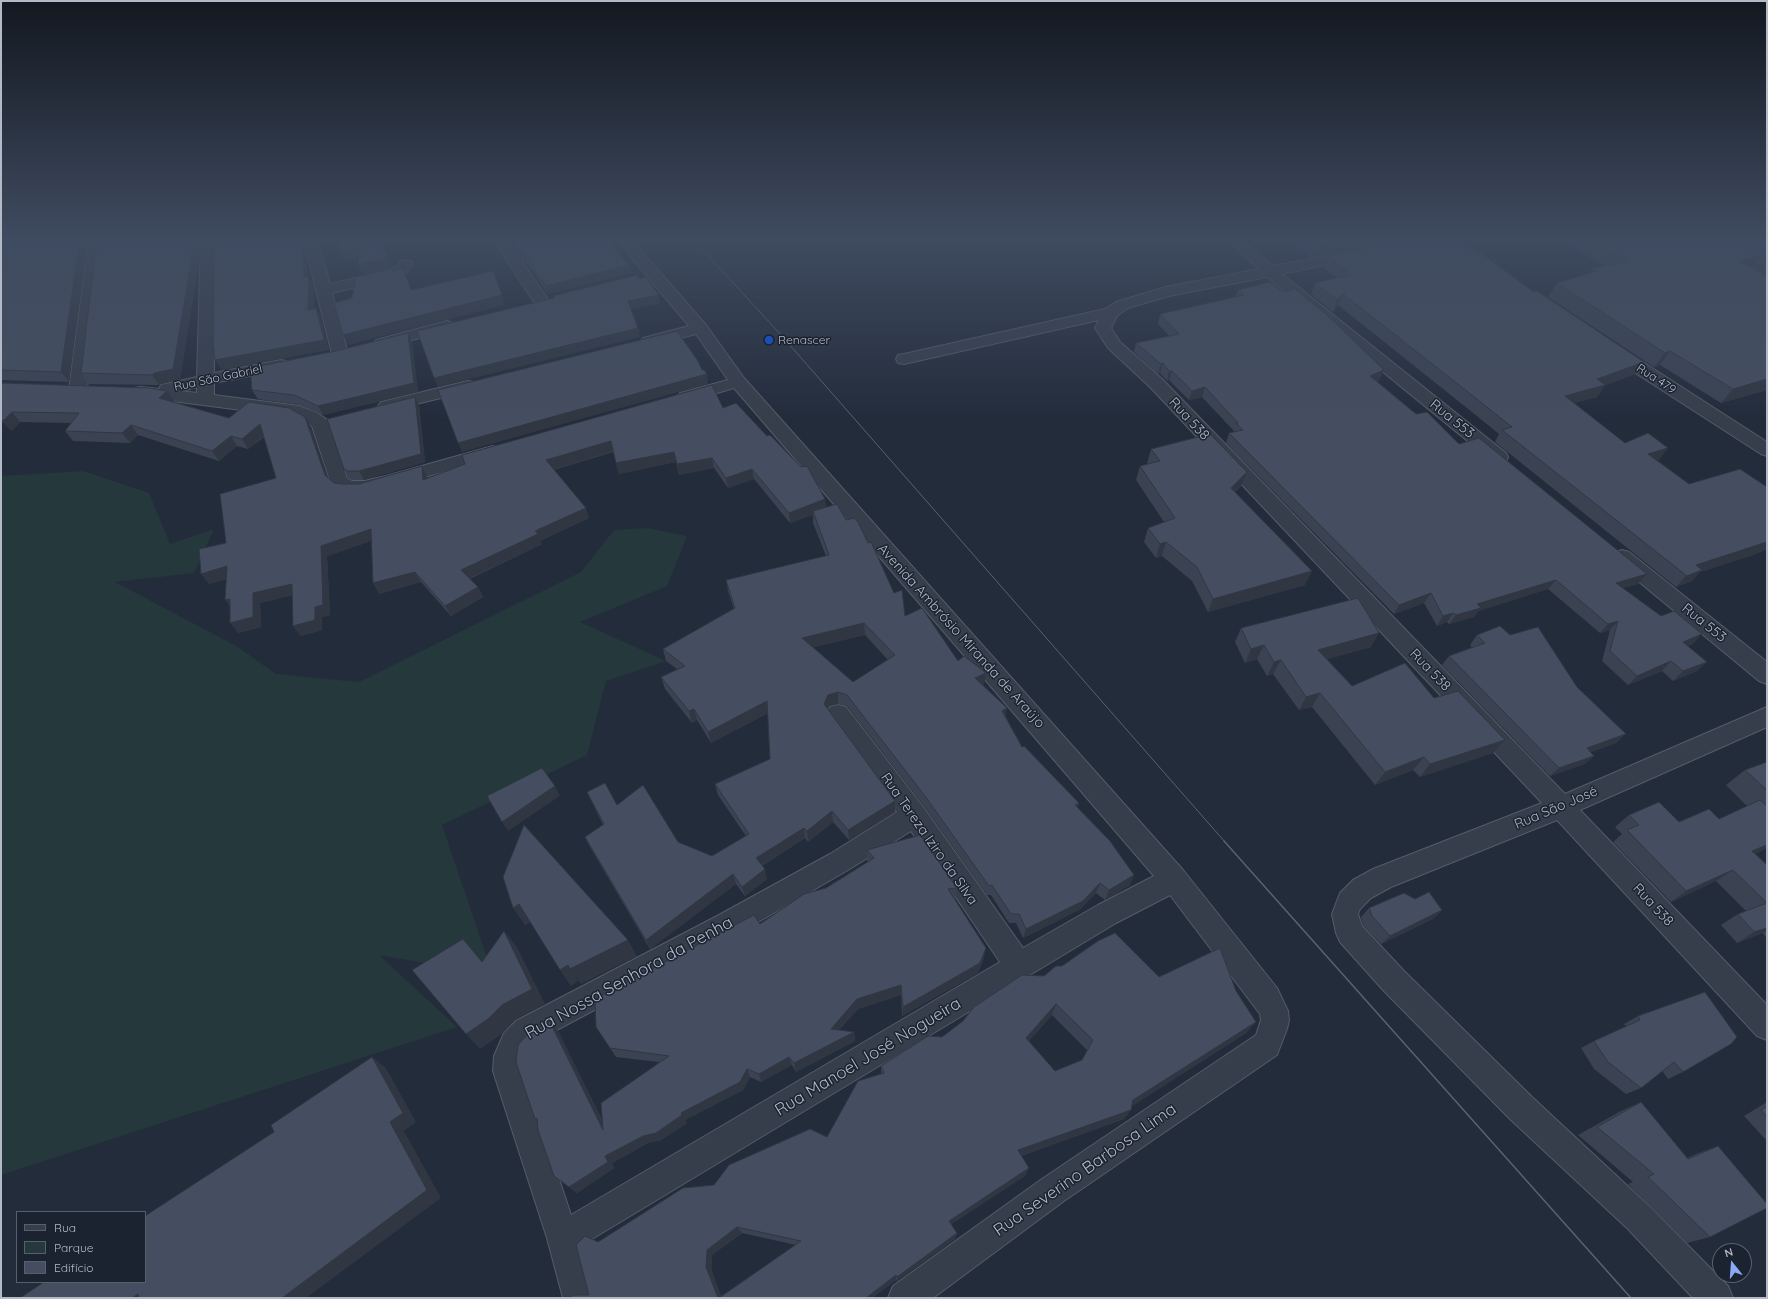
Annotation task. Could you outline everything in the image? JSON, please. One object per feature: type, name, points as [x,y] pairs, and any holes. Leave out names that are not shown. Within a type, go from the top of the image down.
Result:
[{"type":"street","points":[[78,389],[89,299]]},
{"type":"street","points":[[207,299],[205,380],[207,399]]},
{"type":"street","points":[[326,299],[347,351],[460,323]]},
{"type":"street","points":[[540,299],[542,302]]},
{"type":"street","name":"Avenida Ambrósio Miranda de Araújo","points":[[670,299],[700,328],[738,382],[1174,879],[1267,998],[1274,1011],[1275,1020],[1273,1030],[1267,1044]]},
{"type":"street","points":[[904,359],[1110,313],[1122,305],[1144,299]]},
{"type":"street","name":"Rua 553","points":[[1303,299],[1512,468]]},
{"type":"street","name":"Rua 538","points":[[1110,313],[1103,328],[1114,345],[1156,383],[1767,1026]]},
{"type":"street","points":[[632,345],[700,328]]},
{"type":"street","name":"Rua 479","points":[[1602,343],[1767,450]]},
{"type":"street","name":"Rua São Gabriel","points":[[156,392],[205,380],[295,362]]},
{"type":"street","points":[[669,402],[738,382]]},
{"type":"street","points":[[373,409],[480,383]]},
{"type":"street","points":[[125,391],[156,392],[299,412],[327,421],[339,481],[348,487],[364,487],[508,447]]},
{"type":"street","name":"Rua 553","points":[[1606,544],[1767,675]]},
{"type":"street","name":"Rua Tereza Iziro da Silva","points":[[838,714],[914,815],[1019,966]]},
{"type":"street","name":"Rua São José","points":[[1716,1298],[1639,1218],[1516,1102],[1393,980],[1350,933],[1347,925],[1346,914],[1349,902],[1362,888],[1382,878],[1560,807],[1767,717]]},
{"type":"street","name":"Rua Nossa Senhora da Penha","points":[[580,1298],[563,1238],[508,1072],[508,1056],[514,1043],[526,1031],[729,924],[839,862],[914,815]]},
{"type":"street","name":"Rua Manoel José Nogueira","points":[[563,1238],[1107,914],[1174,879]]},
{"type":"street","name":"Rua Severino Barbosa Lima","points":[[905,1298],[1053,1190],[1267,1044]]},
{"type":"green space","points":[[83,471],[149,493],[170,544],[214,529],[194,573],[115,582],[238,647],[276,674],[359,682],[581,572],[614,530],[647,528],[687,536],[667,586],[580,622],[666,661],[606,681],[587,755],[442,825],[493,975],[379,955],[457,1027],[1,1175],[1,476]]},
{"type":"building","points":[[1,299],[71,299],[61,372],[1,370]]},
{"type":"building","points":[[90,299],[185,299],[173,369],[154,373],[152,375],[81,373]]},
{"type":"building","points":[[213,299],[308,299],[308,310],[316,308],[324,340],[215,360],[213,343]]},
{"type":"building","points":[[350,299],[488,299],[343,335],[334,303]]},
{"type":"building","points":[[551,299],[640,299],[628,301],[638,328],[434,378],[417,331]]},
{"type":"building","points":[[1228,299],[1307,299],[1326,314],[1384,370],[1370,376],[1416,414],[1427,412],[1459,444],[1479,438],[1647,574],[1616,583],[1661,616],[1674,611],[1702,634],[1683,642],[1707,662],[1683,671],[1671,661],[1637,676],[1610,651],[1618,621],[1608,624],[1556,580],[1477,604],[1481,608],[1456,615],[1453,613],[1443,616],[1431,593],[1399,605],[1229,433],[1243,430],[1205,387],[1192,391],[1172,371],[1169,371],[1163,363],[1161,364],[1136,343],[1179,334],[1160,314]]},
{"type":"building","points":[[1349,299],[1548,299],[1644,362],[1597,379],[1605,385],[1565,396],[1625,443],[1648,433],[1668,448],[1648,454],[1689,484],[1740,469],[1767,487],[1767,542],[1696,565],[1702,570],[1687,576],[1502,430],[1512,427]]},
{"type":"building","points":[[1581,299],[1767,299],[1767,379],[1733,389],[1670,351],[1665,353]]},
{"type":"building","points":[[677,331],[698,361],[702,370],[704,370],[707,374],[458,443],[438,390]]},
{"type":"building","points":[[408,333],[414,383],[318,406],[294,395],[252,390],[250,368],[336,351]]},
{"type":"building","points":[[1,383],[149,388],[167,391],[159,398],[229,418],[249,402],[289,408],[305,417],[325,475],[334,483],[342,484],[359,484],[422,466],[423,480],[465,464],[462,455],[712,385],[723,408],[736,403],[767,436],[770,435],[801,467],[807,466],[825,499],[789,513],[752,469],[726,478],[712,458],[677,464],[674,452],[616,463],[611,441],[546,460],[586,508],[535,531],[538,534],[461,570],[478,587],[445,606],[415,572],[373,583],[371,529],[321,546],[323,605],[315,607],[315,620],[293,626],[292,584],[253,593],[253,617],[230,623],[230,599],[225,600],[227,566],[201,574],[199,549],[226,543],[220,494],[276,478],[260,424],[242,439],[231,436],[212,451],[131,425],[122,433],[65,431],[79,413],[12,412],[3,421],[1,418]]},
{"type":"building","points":[[415,397],[421,454],[359,471],[348,471],[344,469],[327,419]]},
{"type":"building","points":[[1210,434],[1247,472],[1231,488],[1312,571],[1213,599],[1197,567],[1166,542],[1160,544],[1148,528],[1175,518],[1140,466],[1160,461],[1151,449]]},
{"type":"building","points":[[837,504],[846,520],[854,518],[858,522],[868,543],[871,542],[894,593],[902,590],[905,616],[922,608],[958,661],[964,656],[986,673],[975,678],[1007,708],[1002,711],[1022,747],[1024,746],[1079,803],[1075,805],[1110,841],[1134,875],[1109,890],[1100,883],[1083,901],[1026,929],[1019,914],[1011,914],[992,885],[989,886],[925,796],[847,695],[838,692],[828,695],[824,704],[895,801],[848,830],[832,811],[807,831],[804,828],[756,858],[765,869],[742,887],[733,874],[646,940],[585,837],[604,824],[587,792],[605,783],[617,805],[643,785],[678,842],[712,856],[749,834],[715,784],[770,759],[767,701],[708,732],[694,709],[689,711],[661,677],[685,666],[663,649],[735,608],[726,580],[829,555],[813,511]],"holes":[[[864,623],[895,655],[853,682],[802,638]]]},
{"type":"building","points":[[1358,598],[1379,633],[1318,650],[1352,686],[1405,663],[1434,698],[1458,691],[1505,740],[1430,764],[1424,757],[1385,772],[1320,693],[1306,697],[1281,660],[1274,662],[1264,645],[1251,649],[1241,628]]},
{"type":"building","points":[[1500,626],[1510,635],[1538,627],[1577,687],[1626,734],[1587,748],[1594,756],[1559,768],[1449,656],[1485,643],[1477,635]]},
{"type":"building","points":[[1767,762],[1767,790],[1745,770]]},
{"type":"building","points":[[542,768],[555,786],[502,822],[487,796]]},
{"type":"building","points":[[1760,800],[1767,806],[1767,845],[1752,851],[1767,865],[1767,903],[1733,870],[1686,891],[1627,830],[1639,825],[1629,815],[1659,802],[1679,822],[1709,809],[1719,819]]},
{"type":"building","points":[[524,825],[628,940],[570,969],[568,965],[560,970],[519,904],[513,908],[503,877]]},
{"type":"building","points":[[920,835],[957,888],[948,889],[986,948],[980,963],[903,1007],[901,985],[857,999],[831,1029],[854,1032],[794,1063],[789,1057],[759,1074],[747,1069],[740,1082],[681,1113],[682,1115],[656,1133],[643,1136],[605,1156],[608,1162],[569,1187],[554,1176],[538,1130],[537,1118],[535,1119],[516,1062],[518,1045],[529,1033],[550,1022],[603,1130],[601,1103],[669,1056],[610,1048],[596,1027],[595,999],[754,915],[760,924],[804,894],[826,888],[874,858],[867,850]]},
{"type":"building","points":[[1429,892],[1442,910],[1390,936],[1372,916],[1369,908],[1404,893],[1415,899]]},
{"type":"building","points":[[1767,903],[1767,928],[1754,932],[1738,914]]},
{"type":"building","points":[[504,931],[532,989],[502,1005],[488,1019],[466,1034],[412,970],[463,939],[482,962]]},
{"type":"building","points":[[1115,933],[1159,977],[1220,948],[1236,991],[1256,1022],[1133,1100],[1131,1110],[1018,1150],[1029,1168],[949,1221],[957,1233],[897,1277],[896,1275],[866,1298],[719,1298],[801,1241],[737,1227],[707,1250],[706,1267],[718,1298],[572,1298],[571,1295],[589,1295],[576,1245],[585,1236],[598,1242],[683,1188],[714,1185],[729,1165],[810,1129],[827,1137],[858,1081],[884,1073],[881,1066],[928,1036],[942,1037],[963,1021],[974,1007],[1022,975],[1044,976],[1056,966],[1062,966],[1098,941]],"holes":[[[1056,1004],[1093,1040],[1082,1060],[1055,1071],[1026,1038]]]},
{"type":"building","points":[[1705,992],[1737,1037],[1731,1044],[1683,1072],[1674,1062],[1641,1088],[1608,1062],[1594,1041],[1640,1020],[1638,1016]]},
{"type":"building","points":[[372,1057],[403,1113],[390,1122],[427,1190],[282,1298],[139,1298],[138,1294],[132,1298],[20,1298],[42,1283],[146,1283],[146,1215],[274,1132],[271,1125]]},
{"type":"building","points":[[1641,1102],[1688,1159],[1718,1146],[1767,1204],[1767,1208],[1710,1237],[1648,1177],[1654,1174],[1597,1127]]},
{"type":"building","points":[[1767,1106],[1767,1117],[1761,1110]]},
{"type":"tram line","points":[[748,299],[1225,842]]},
{"type":"tram line","points":[[1224,841],[1631,1298]]},
{"type":"place","name":"Renascer","points":[[769,340]]}]
